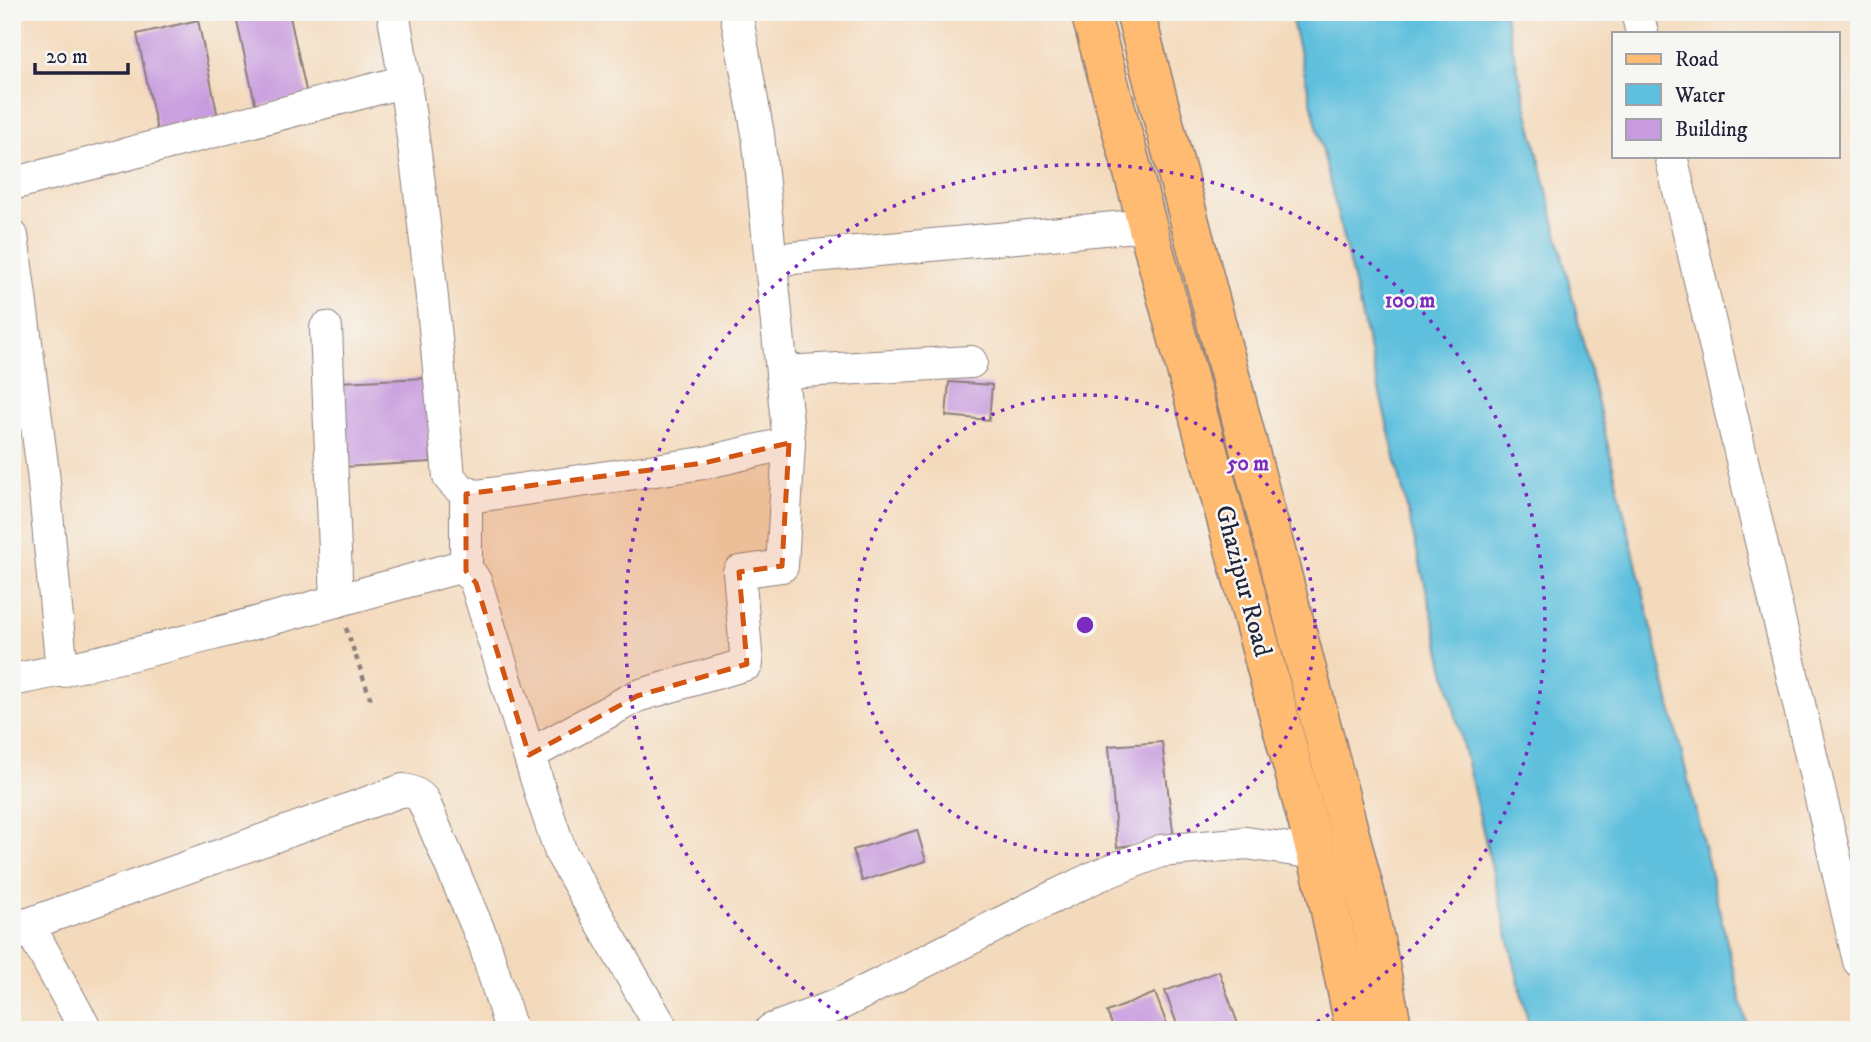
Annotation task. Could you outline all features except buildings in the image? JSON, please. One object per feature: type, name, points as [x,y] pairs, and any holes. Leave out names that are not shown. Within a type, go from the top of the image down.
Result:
[{"type":"main road","name":"Ghazipur Road","points":[[1090,12],[1326,891],[1355,1030]]},
{"type":"main road","name":"Ghazipur Road","points":[[1135,12],[1366,896],[1393,1030]]},
{"type":"street","points":[[393,12],[429,257],[449,477],[466,494],[477,496],[704,463],[789,443]]},
{"type":"street","points":[[529,755],[637,696],[747,664],[739,572],[782,566],[789,443],[758,134],[736,12]]},
{"type":"street","points":[[1637,12],[1642,32]]},
{"type":"street","points":[[12,184],[405,81]]},
{"type":"street","points":[[1671,158],[1859,961]]},
{"type":"street","points":[[771,260],[1147,225]]},
{"type":"street","points":[[12,236],[43,472],[62,671]]},
{"type":"street","points":[[326,328],[337,601]]},
{"type":"street","points":[[782,372],[971,362]]},
{"type":"street","points":[[466,494],[466,571]]},
{"type":"street","points":[[12,680],[62,671],[197,638],[459,567],[477,583],[561,853],[663,1030]]},
{"type":"street","points":[[86,1030],[20,928],[403,790],[418,794],[423,800],[485,944],[511,1030]]},
{"type":"street","points":[[771,1030],[842,1017],[1045,901],[1097,876],[1161,851],[1247,843],[1316,853]]},
{"type":"path","points":[[337,601],[372,703]]},
{"type":"highlighted area","points":[[789,443],[782,566],[739,572],[747,664],[637,696],[529,755],[476,583],[466,571],[466,494],[704,463]]},
{"type":"water","points":[[1290,12],[1504,12],[1748,1030],[1530,1030]]}]
